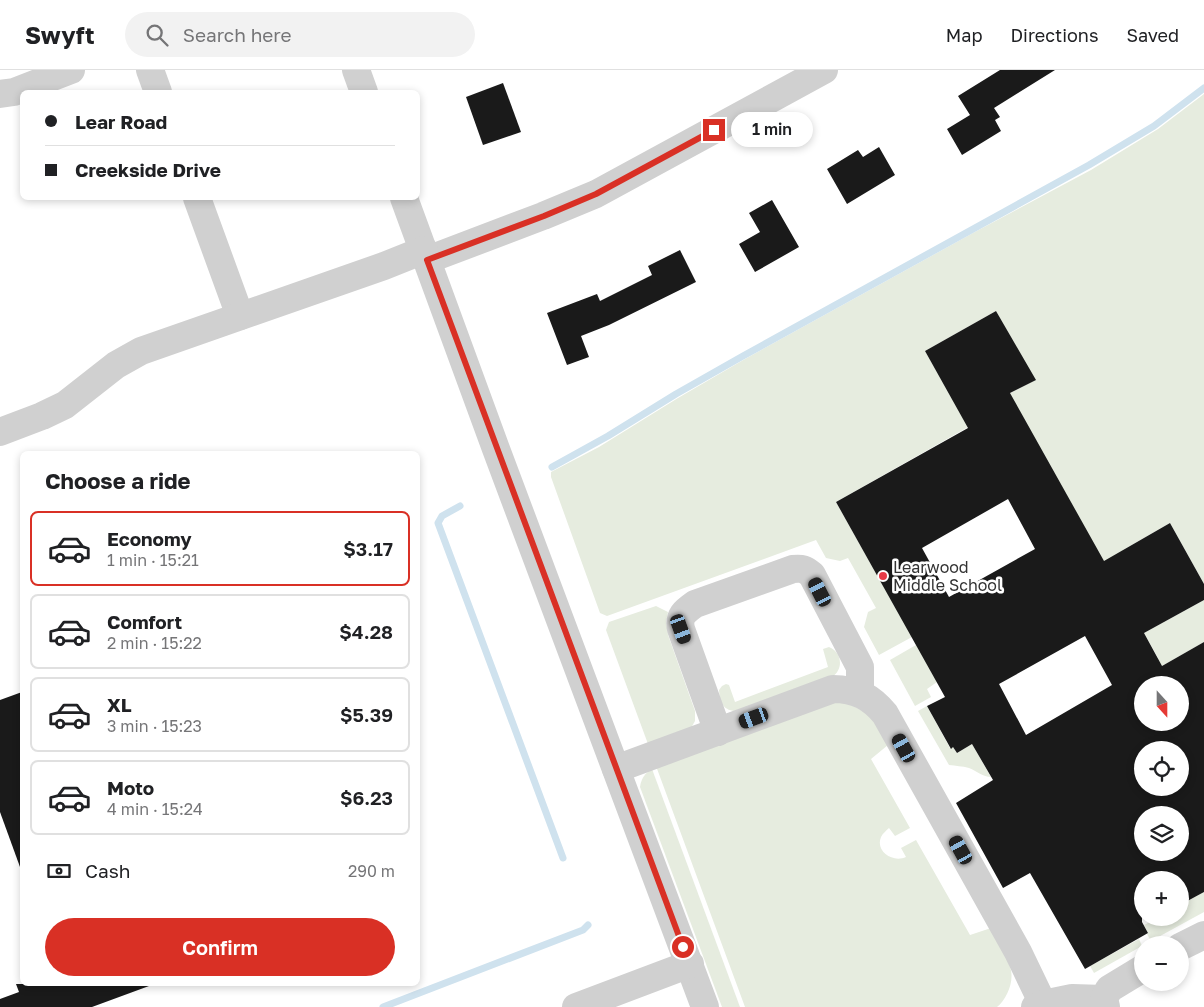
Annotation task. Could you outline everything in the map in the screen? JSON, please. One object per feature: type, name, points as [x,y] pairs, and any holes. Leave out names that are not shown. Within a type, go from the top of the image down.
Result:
[{"type":"street","points":[[0,94],[14,92],[71,70]]},
{"type":"street","points":[[150,70],[157,90]]},
{"type":"street","points":[[356,70],[363,90]]},
{"type":"street","points":[[0,432],[65,405],[116,365],[141,351],[384,266],[425,255],[544,216],[596,194],[786,79],[824,70]]},
{"type":"street","points":[[198,200],[240,316]]},
{"type":"street","points":[[405,200],[706,1007]]},
{"type":"street","points":[[718,732],[681,629],[680,618],[683,613],[695,604],[793,569],[801,568],[812,575],[860,667],[860,693]]},
{"type":"street","points":[[616,769],[833,689],[844,689],[860,693],[872,700],[885,714],[1018,952],[1039,1006],[1072,998],[1105,1003],[1109,989],[1134,974]]},
{"type":"street","points":[[1189,943],[1204,935]]},
{"type":"street","points":[[576,1007],[690,964]]},
{"type":"shaded area","points":[[1204,94],[1204,584],[1170,523],[1123,550],[1112,577],[1007,395],[1035,380],[996,311],[925,351],[964,420],[970,426],[836,502],[912,637],[879,655],[864,627],[868,612],[876,608],[848,558],[840,561],[826,558],[816,540],[607,616],[600,613],[551,477],[551,472],[599,447],[745,359],[1091,170],[1158,129]]},
{"type":"shaded area","points":[[1204,600],[1204,642],[1155,670],[1158,658],[1144,633]]},
{"type":"shaded area","points":[[656,606],[668,612],[666,621],[668,635],[695,711],[695,721],[691,728],[648,744],[606,630],[609,622]]},
{"type":"shaded area","points":[[916,645],[937,682],[927,689],[931,697],[915,706],[890,660]]},
{"type":"shaded area","points":[[829,647],[837,653],[840,661],[836,674],[832,677],[735,711],[727,709],[722,704],[719,690],[726,684],[729,685],[735,702],[828,667],[823,649]]},
{"type":"shaded area","points":[[830,702],[848,703],[870,715],[888,745],[871,759],[910,828],[895,836],[889,828],[881,837],[880,842],[883,852],[896,859],[906,857],[901,848],[916,840],[970,935],[991,928],[1006,957],[1011,972],[1009,989],[1001,1004],[997,1007],[745,1007],[656,766]]},
{"type":"shaded area","points":[[927,706],[950,748],[953,747],[957,753],[972,744],[991,777],[969,768],[949,765],[918,711]]},
{"type":"shaded area","points":[[652,769],[740,1007],[722,1007],[640,787],[644,776]]},
{"type":"shaded area","points":[[1204,892],[1204,912],[1189,920],[1189,900]]},
{"type":"shaded area","points":[[1144,926],[1178,926],[1160,936],[1148,936]]},
{"type":"shaded area","points":[[1134,942],[1134,950],[1094,973],[1090,966]]},
{"type":"building","points":[[1000,70],[1055,70],[994,108],[1000,117],[995,120],[1001,131],[962,155],[947,129],[970,115],[958,96]]},
{"type":"building","points":[[503,83],[521,132],[483,145],[466,97]]},
{"type":"building","points":[[879,147],[895,175],[847,204],[827,169],[858,150],[863,157]]},
{"type":"building","points":[[772,200],[799,247],[755,272],[739,244],[760,232],[749,213]]},
{"type":"building","points":[[680,250],[696,282],[609,325],[581,336],[589,357],[567,365],[547,313],[597,294],[600,301],[652,275],[648,266]]},
{"type":"building","name":"Learwood Middle School","points":[[996,311],[1036,380],[1010,393],[1104,561],[1170,523],[1204,584],[1204,600],[1144,633],[1162,666],[1204,642],[1204,892],[1189,900],[1189,871],[1134,871],[1134,926],[1144,926],[1148,933],[1143,936],[1134,936],[1134,941],[1085,969],[1030,873],[1003,888],[956,803],[993,780],[972,744],[957,753],[953,747],[951,749],[927,706],[945,697],[836,502],[968,428],[925,351]],"holes":[[[1008,499],[1035,549],[949,597],[922,548]],[[1085,636],[1112,685],[1026,735],[999,684]]]},
{"type":"building","points":[[20,693],[20,867],[0,812],[0,700]]},
{"type":"building","points":[[16,984],[20,984],[20,986],[149,986],[92,1007],[0,1007],[0,999],[19,992]]},
{"type":"waterway","points":[[552,467],[743,356],[1089,165],[1154,126],[1204,88]]},
{"type":"waterway","points":[[460,506],[442,516],[438,523],[563,858]]},
{"type":"waterway","points":[[383,1007],[583,930],[588,925]]},
{"type":"place","name":"Learwood Middle School","points":[[883,576]]},
{"type":"route","points":[[683,947],[427,260],[544,216],[596,194],[714,130]]}]
